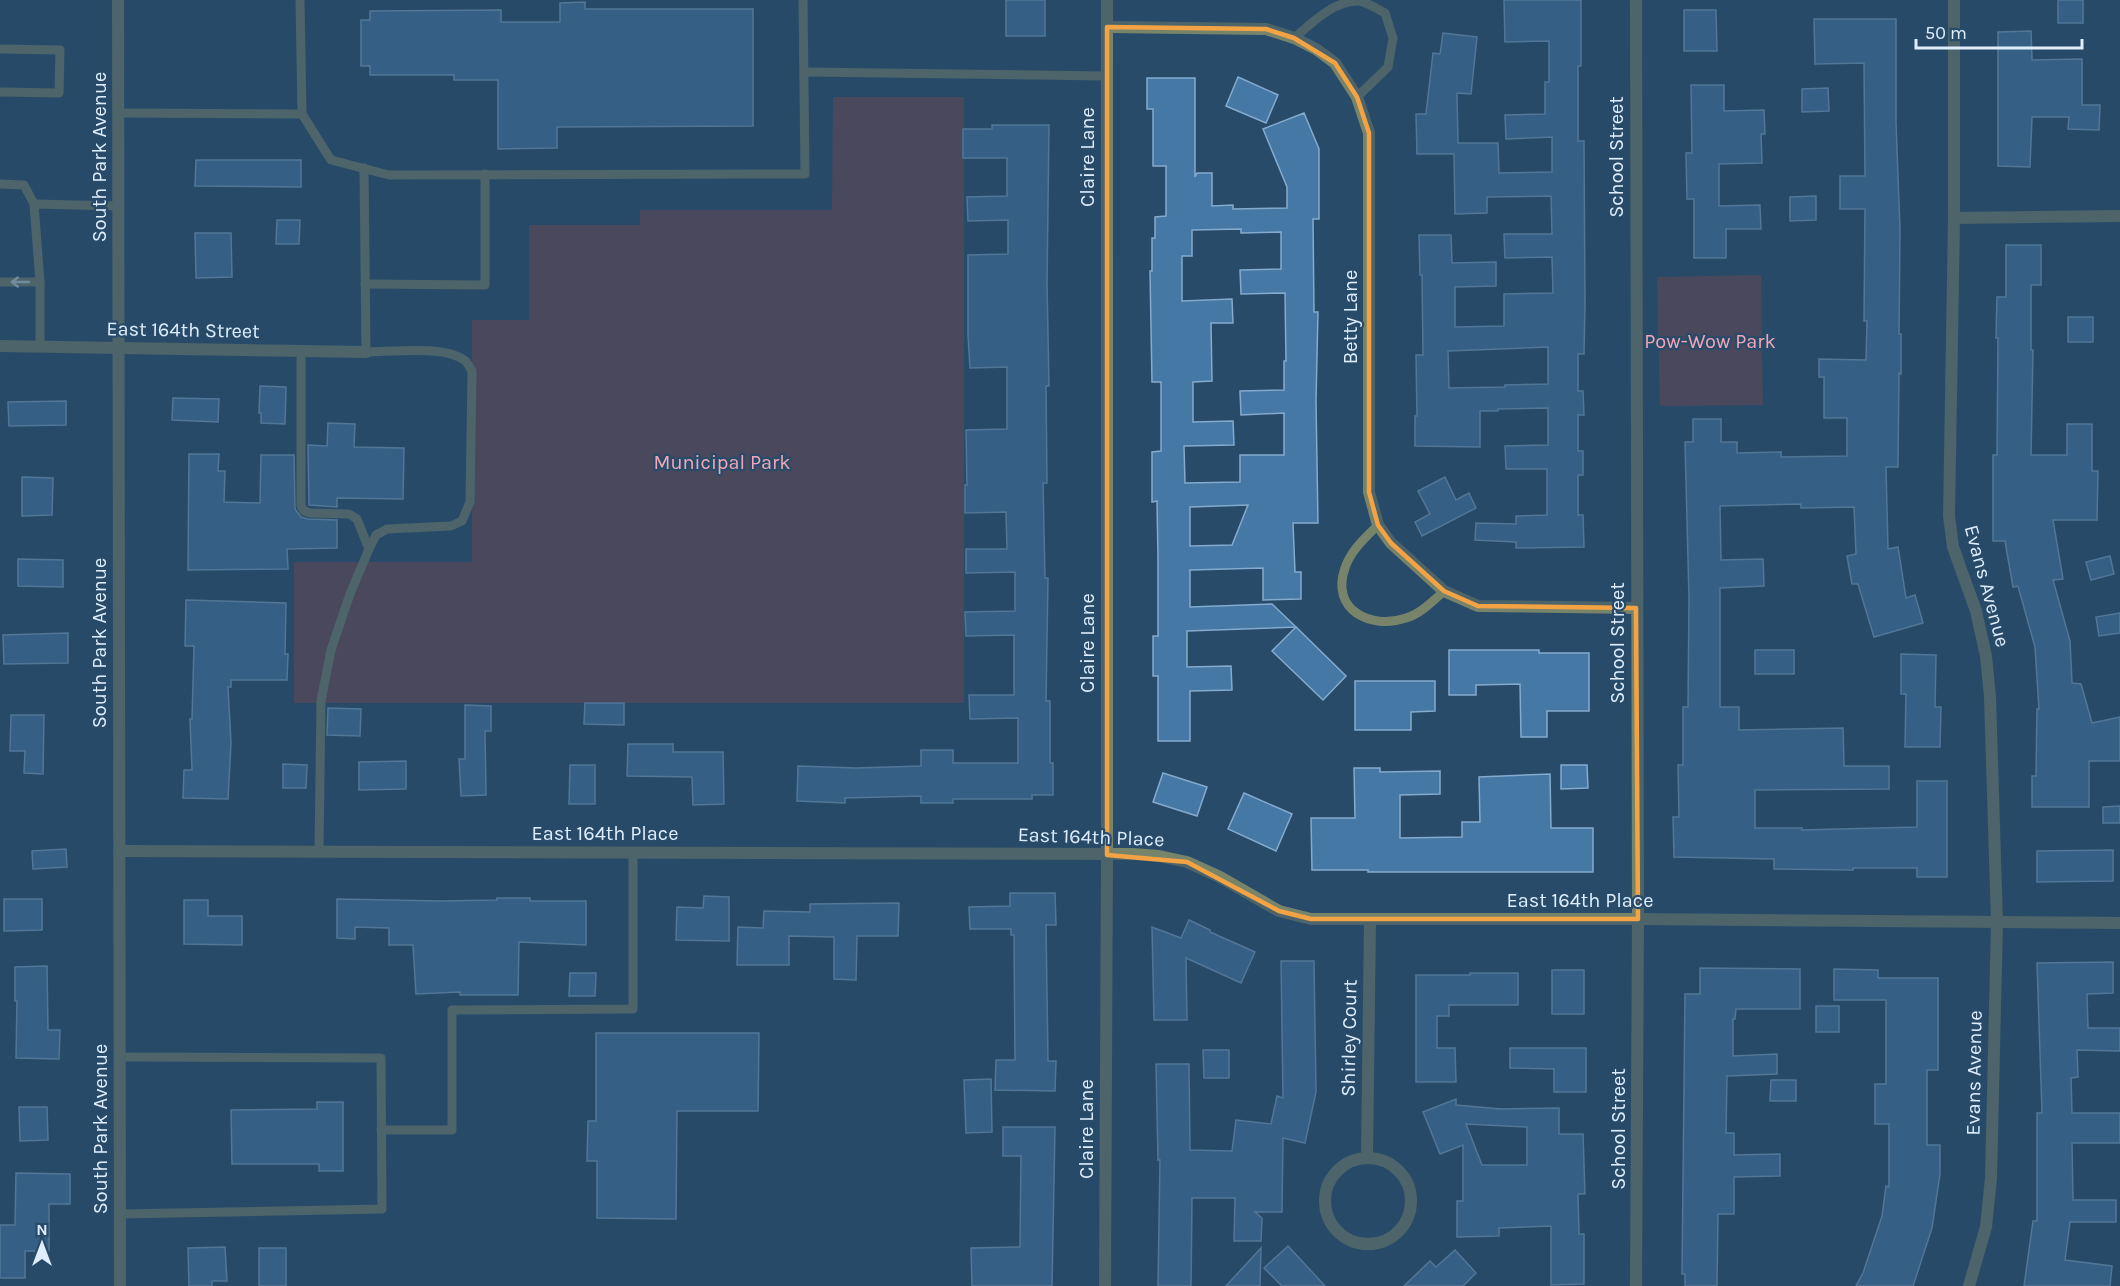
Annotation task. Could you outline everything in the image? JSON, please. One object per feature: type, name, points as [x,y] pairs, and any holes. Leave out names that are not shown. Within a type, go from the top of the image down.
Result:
[{"type":"street","name":"South Park Avenue","points":[[118,0],[120,1286]]},
{"type":"street","name":"Claire Lane","points":[[1105,1286],[1107,0]]},
{"type":"street","name":"School Street","points":[[1636,0],[1638,919],[1636,1286]]},
{"type":"street","name":"Evans Avenue","points":[[1954,0],[1954,218],[1949,516],[1953,547],[1976,611],[1986,656],[1990,697],[1997,922],[1991,1178],[1986,1227],[1969,1286]]},
{"type":"street","name":"Betty Lane","points":[[1107,27],[1266,29],[1294,38],[1316,49],[1335,63],[1357,97],[1370,141],[1369,492],[1378,525],[1391,543],[1444,591],[1478,606],[1636,608]]},
{"type":"street","points":[[1954,218],[2120,216]]},
{"type":"street","name":"East 164th Street","points":[[0,346],[366,352]]},
{"type":"street","name":"East 164th Place","points":[[119,851],[1160,856],[1187,862],[1220,877],[1288,915],[1311,919],[1638,919],[2120,924]]},
{"type":"street","name":"Shirley Court","points":[[1367,1157],[1370,920]]},
{"type":"street","points":[[1367,1157],[1381,1159],[1393,1165],[1410,1187],[1412,1201],[1410,1214],[1404,1227],[1394,1236],[1381,1242],[1368,1244],[1353,1242],[1340,1234],[1330,1222],[1325,1208],[1325,1194],[1330,1180],[1340,1168],[1353,1160],[1367,1157]]},
{"type":"lane","points":[[300,0],[302,114],[331,160],[389,175],[805,174],[803,0]]},
{"type":"lane","points":[[1294,38],[1333,6],[1345,2],[1359,0],[1385,13],[1393,38],[1388,68],[1357,97]]},
{"type":"lane","points":[[0,49],[60,50],[59,93],[0,92]]},
{"type":"lane","points":[[804,72],[1106,76]]},
{"type":"lane","points":[[118,113],[302,114]]},
{"type":"lane","points":[[319,852],[321,701],[324,682],[330,650],[369,549],[376,535],[387,529],[451,526],[462,521],[470,502],[472,371],[466,361],[455,355],[436,352],[366,352],[364,168]]},
{"type":"lane","points":[[365,284],[485,285],[485,174]]},
{"type":"lane","points":[[0,184],[24,185],[34,204],[40,282],[40,347]]},
{"type":"lane","points":[[34,204],[118,206]]},
{"type":"lane","points":[[0,282],[40,282]]},
{"type":"lane","points":[[301,351],[301,506],[304,511],[310,513],[342,513],[357,519],[369,549]]},
{"type":"lane","points":[[1378,525],[1355,548],[1345,568],[1341,582],[1349,607],[1361,617],[1377,622],[1389,622],[1408,618],[1444,591]]},
{"type":"lane","points":[[381,1130],[452,1130],[452,1010],[633,1009],[633,853]]},
{"type":"lane","points":[[119,1057],[381,1058],[382,1209],[120,1214]]},
{"type":"highlighted area","points":[[1107,27],[1266,29],[1294,38],[1335,63],[1357,97],[1369,133],[1369,492],[1378,525],[1391,543],[1444,591],[1478,606],[1636,608],[1638,919],[1311,919],[1279,911],[1187,862],[1107,855]]},
{"type":"green space","name":"Municipal Park","points":[[833,97],[964,97],[964,703],[294,703],[294,562],[472,562],[472,320],[529,320],[529,225],[640,225],[640,210],[832,210]]},
{"type":"green space","name":"Pow-Wow Park","points":[[1761,275],[1763,405],[1660,406],[1657,277]]},
{"type":"building","points":[[1006,0],[1045,0],[1045,36],[1006,36]]},
{"type":"building","points":[[1504,0],[1581,0],[1578,141],[1584,141],[1585,304],[1584,354],[1578,354],[1578,391],[1583,391],[1584,415],[1578,415],[1578,451],[1583,451],[1583,475],[1578,475],[1578,515],[1583,515],[1584,547],[1516,548],[1516,542],[1475,540],[1476,523],[1516,524],[1516,516],[1547,515],[1547,469],[1506,469],[1505,446],[1548,445],[1548,408],[1480,411],[1480,447],[1415,446],[1416,355],[1423,355],[1419,235],[1451,235],[1452,263],[1496,262],[1496,286],[1455,287],[1455,327],[1504,326],[1504,294],[1553,293],[1552,257],[1505,258],[1504,234],[1552,234],[1551,196],[1487,197],[1487,213],[1455,214],[1454,154],[1417,154],[1416,114],[1426,114],[1433,53],[1440,54],[1443,33],[1477,37],[1471,94],[1457,93],[1458,143],[1498,143],[1499,173],[1552,172],[1552,137],[1506,139],[1505,115],[1545,114],[1545,82],[1549,82],[1549,41],[1505,42]],"holes":[[[1548,347],[1548,384],[1449,388],[1448,351]]]},
{"type":"building","points":[[2058,0],[2083,0],[2083,23],[2058,23]]},
{"type":"building","points":[[585,2],[585,9],[753,9],[753,126],[557,127],[557,148],[498,149],[498,80],[454,80],[454,75],[370,75],[370,66],[361,66],[361,20],[370,20],[370,11],[501,10],[501,22],[560,22],[560,3]]},
{"type":"building","points":[[1684,10],[1716,10],[1717,51],[1684,51]]},
{"type":"building","points":[[1814,19],[1896,19],[1901,374],[1899,373],[1898,467],[1886,467],[1888,549],[1898,547],[1906,598],[1915,595],[1923,623],[1874,637],[1858,584],[1852,584],[1847,556],[1856,554],[1854,507],[1801,508],[1801,504],[1720,506],[1721,560],[1763,559],[1764,586],[1720,588],[1720,707],[1739,707],[1739,730],[1843,728],[1844,766],[1889,766],[1889,789],[1755,790],[1755,828],[1802,828],[1802,830],[1917,827],[1917,781],[1947,781],[1947,877],[1917,877],[1917,868],[1774,869],[1774,859],[1674,857],[1673,817],[1679,817],[1678,765],[1683,765],[1683,707],[1688,707],[1689,598],[1685,442],[1693,442],[1693,419],[1721,419],[1721,442],[1737,442],[1737,453],[1781,452],[1781,457],[1847,456],[1847,418],[1824,418],[1824,377],[1819,377],[1819,359],[1866,360],[1865,209],[1840,209],[1840,176],[1865,176],[1864,63],[1815,64]]},
{"type":"building","points":[[2031,31],[2032,60],[2082,59],[2082,105],[2100,105],[2099,130],[2068,129],[2069,117],[2032,117],[2030,167],[1998,166],[1998,32]]},
{"type":"building","points":[[1238,77],[1278,95],[1266,123],[1226,106]]},
{"type":"building","points":[[1147,78],[1195,78],[1195,177],[1197,173],[1212,173],[1212,206],[1233,205],[1233,209],[1287,208],[1287,187],[1263,129],[1304,113],[1319,149],[1319,219],[1313,219],[1314,312],[1318,312],[1316,401],[1318,523],[1293,523],[1295,572],[1301,572],[1301,599],[1263,600],[1263,568],[1190,570],[1190,607],[1272,604],[1296,627],[1187,631],[1187,667],[1231,666],[1232,690],[1190,691],[1190,741],[1158,741],[1158,676],[1153,676],[1153,636],[1158,636],[1158,557],[1157,501],[1152,502],[1152,452],[1161,451],[1161,382],[1152,382],[1150,271],[1152,271],[1152,238],[1155,238],[1155,217],[1166,216],[1166,166],[1153,166],[1153,109],[1147,109]],"holes":[[[1241,229],[1241,233],[1281,232],[1281,269],[1240,270],[1241,294],[1285,293],[1284,390],[1240,391],[1241,415],[1284,413],[1284,455],[1240,455],[1240,482],[1185,483],[1184,446],[1234,445],[1233,421],[1193,422],[1193,382],[1212,381],[1211,323],[1233,323],[1232,299],[1182,301],[1182,256],[1192,256],[1192,230]],[[1248,505],[1232,545],[1190,546],[1190,507]]]},
{"type":"building","points":[[1691,85],[1724,85],[1724,111],[1764,110],[1765,134],[1761,134],[1762,163],[1719,164],[1719,206],[1760,205],[1761,229],[1726,229],[1726,258],[1694,258],[1694,199],[1687,199],[1686,153],[1692,153]]},
{"type":"building","points":[[1828,88],[1829,111],[1802,112],[1802,89]]},
{"type":"building","points":[[992,125],[1049,125],[1047,284],[1049,386],[1046,386],[1047,483],[1043,483],[1045,578],[1048,578],[1046,701],[1050,701],[1050,763],[1053,763],[1053,795],[1032,795],[1032,799],[953,799],[953,803],[921,803],[921,796],[845,798],[845,803],[797,801],[798,766],[856,768],[921,766],[921,750],[953,750],[953,763],[1018,763],[1018,718],[970,719],[969,695],[1014,695],[1014,635],[966,636],[965,612],[1015,611],[1015,572],[966,573],[966,549],[1007,549],[1006,512],[965,513],[966,430],[1007,429],[1007,367],[970,368],[968,335],[968,255],[1008,254],[1008,220],[968,221],[967,197],[1007,196],[1007,158],[963,158],[963,129],[992,129]]},
{"type":"building","points":[[196,160],[301,160],[301,187],[195,186]]},
{"type":"building","points":[[1816,196],[1816,220],[1790,221],[1790,197]]},
{"type":"building","points":[[277,220],[300,220],[299,244],[276,244]]},
{"type":"building","points":[[195,233],[231,233],[232,277],[196,278]]},
{"type":"building","points":[[2006,245],[2041,245],[2041,285],[2031,285],[2031,350],[2033,350],[2031,455],[2067,455],[2067,424],[2092,424],[2092,471],[2098,471],[2097,520],[2053,520],[2063,579],[2053,580],[2070,641],[2072,683],[2081,684],[2092,723],[2120,717],[2120,761],[2089,761],[2089,807],[2032,807],[2032,776],[2036,776],[2037,709],[2039,709],[2035,647],[2018,586],[2013,587],[2005,541],[1993,541],[1993,455],[1997,455],[1997,297],[2006,297]]},
{"type":"building","points":[[2068,317],[2093,317],[2093,342],[2068,342]]},
{"type":"building","points":[[260,386],[286,387],[285,424],[261,423]]},
{"type":"building","points":[[173,398],[219,399],[218,422],[172,420]]},
{"type":"building","points":[[66,401],[66,425],[9,426],[8,402]]},
{"type":"building","points":[[328,423],[355,424],[354,447],[404,448],[403,499],[337,498],[337,507],[309,505],[308,445],[327,446]]},
{"type":"building","points":[[189,454],[219,454],[218,471],[225,471],[224,502],[260,503],[261,455],[294,455],[295,509],[301,517],[308,519],[337,520],[337,548],[287,549],[288,569],[188,570]]},
{"type":"building","points":[[22,477],[53,478],[52,515],[22,516]]},
{"type":"building","points":[[1445,477],[1456,500],[1469,493],[1476,508],[1422,536],[1415,522],[1430,514],[1418,491]]},
{"type":"building","points":[[2110,556],[2114,574],[2091,580],[2086,562]]},
{"type":"building","points":[[18,559],[63,560],[63,587],[18,586]]},
{"type":"building","points":[[186,600],[286,603],[287,680],[231,680],[231,687],[228,687],[231,743],[228,799],[183,798],[184,770],[192,770],[190,719],[192,719],[194,646],[185,646]]},
{"type":"building","points":[[2120,613],[2120,633],[2099,636],[2096,617]]},
{"type":"building","points":[[1296,627],[1346,676],[1323,700],[1272,651]]},
{"type":"building","points":[[68,633],[68,663],[4,664],[3,635]]},
{"type":"building","points":[[1449,650],[1539,650],[1539,653],[1589,653],[1589,711],[1547,711],[1547,737],[1521,737],[1520,684],[1476,685],[1476,695],[1449,695]]},
{"type":"building","points":[[1755,650],[1794,650],[1794,674],[1755,674]]},
{"type":"building","points":[[1901,654],[1936,655],[1935,707],[1941,707],[1940,747],[1905,747],[1906,694],[1901,694]]},
{"type":"building","points":[[1355,681],[1435,681],[1435,711],[1411,712],[1411,730],[1355,730]]},
{"type":"building","points":[[585,703],[624,703],[624,725],[584,724]]},
{"type":"building","points":[[465,705],[491,706],[491,731],[485,731],[486,795],[461,796],[459,759],[465,759]]},
{"type":"building","points":[[328,708],[361,709],[360,736],[327,735]]},
{"type":"building","points":[[11,715],[44,715],[43,774],[24,773],[25,751],[10,751]]},
{"type":"building","points":[[628,744],[673,744],[673,752],[723,752],[724,804],[693,805],[692,777],[627,776]]},
{"type":"building","points":[[406,761],[406,789],[359,790],[359,762]]},
{"type":"building","points":[[283,764],[307,765],[306,788],[283,788]]},
{"type":"building","points":[[570,765],[595,765],[595,804],[569,804]]},
{"type":"building","points":[[1561,765],[1587,765],[1588,788],[1561,789]]},
{"type":"building","points":[[1354,768],[1380,768],[1380,772],[1440,771],[1440,794],[1400,795],[1400,838],[1462,837],[1462,822],[1480,822],[1479,777],[1550,774],[1551,828],[1593,828],[1593,872],[1312,870],[1311,818],[1355,818]]},
{"type":"building","points":[[1163,773],[1207,787],[1197,816],[1153,802]]},
{"type":"building","points":[[1244,793],[1292,814],[1276,851],[1228,829]]},
{"type":"building","points":[[2120,806],[2120,823],[2103,823],[2103,807]]},
{"type":"building","points":[[66,849],[67,867],[33,869],[32,851]]},
{"type":"building","points":[[2113,850],[2113,881],[2037,882],[2037,851]]},
{"type":"building","points":[[1010,893],[1055,893],[1056,925],[1046,925],[1048,1061],[1056,1061],[1055,1091],[995,1090],[996,1060],[1015,1060],[1014,935],[1011,935],[1011,929],[970,929],[969,907],[1010,906]]},
{"type":"building","points":[[704,896],[729,897],[729,941],[676,940],[677,907],[703,908]]},
{"type":"building","points":[[497,898],[530,898],[530,901],[586,901],[586,945],[519,942],[518,995],[460,995],[460,992],[416,994],[413,945],[389,945],[389,928],[355,927],[355,939],[337,938],[337,899],[441,901],[497,900]]},
{"type":"building","points":[[4,899],[42,899],[42,930],[4,931]]},
{"type":"building","points":[[184,900],[208,900],[208,916],[242,916],[242,945],[184,944]]},
{"type":"building","points":[[899,903],[898,936],[857,936],[856,980],[834,979],[834,937],[789,936],[789,965],[737,965],[738,927],[763,928],[764,911],[810,912],[810,904]]},
{"type":"building","points":[[1189,920],[1255,952],[1241,983],[1186,958],[1187,1020],[1154,1020],[1152,927],[1181,938]]},
{"type":"building","points":[[1281,961],[1314,961],[1316,1092],[1305,1143],[1283,1138],[1282,1212],[1255,1212],[1262,1218],[1261,1241],[1234,1241],[1235,1198],[1192,1198],[1191,1286],[1158,1286],[1160,1160],[1158,1160],[1156,1064],[1189,1064],[1190,1150],[1232,1151],[1236,1120],[1271,1124],[1277,1096],[1283,1098]]},
{"type":"building","points":[[2113,962],[2113,993],[2087,994],[2088,1028],[2120,1028],[2120,1051],[2077,1050],[2078,1077],[2071,1078],[2072,1113],[2120,1113],[2120,1143],[2072,1143],[2073,1200],[2116,1200],[2116,1222],[2070,1222],[2065,1260],[2112,1266],[2110,1286],[2024,1286],[2033,1221],[2037,1221],[2037,1113],[2042,1113],[2037,963]]},
{"type":"building","points":[[47,966],[48,1030],[60,1030],[59,1059],[16,1058],[15,967]]},
{"type":"building","points":[[1700,968],[1800,969],[1800,1009],[1736,1009],[1735,1019],[1733,1019],[1733,1056],[1777,1054],[1777,1074],[1727,1076],[1726,1133],[1734,1133],[1734,1155],[1780,1154],[1780,1176],[1734,1177],[1734,1214],[1718,1214],[1717,1286],[1685,1286],[1685,1274],[1682,1274],[1685,994],[1700,994]]},
{"type":"building","points":[[1834,969],[1878,970],[1878,978],[1938,978],[1938,1070],[1927,1070],[1927,1145],[1940,1145],[1940,1174],[1932,1228],[1913,1286],[1856,1286],[1863,1273],[1882,1216],[1886,1186],[1889,1187],[1889,1124],[1875,1124],[1875,1084],[1886,1084],[1886,1000],[1834,1000]]},
{"type":"building","points":[[1552,970],[1584,970],[1584,1014],[1552,1014]]},
{"type":"building","points":[[570,973],[596,973],[595,996],[569,996]]},
{"type":"building","points":[[1470,973],[1518,973],[1518,1005],[1449,1005],[1449,1016],[1437,1016],[1437,1048],[1455,1048],[1456,1082],[1416,1082],[1416,975],[1470,975]]},
{"type":"building","points":[[1816,1006],[1839,1006],[1839,1032],[1816,1032]]},
{"type":"building","points":[[596,1033],[759,1033],[758,1111],[677,1111],[676,1219],[597,1218],[597,1161],[587,1161],[588,1121],[596,1121]]},
{"type":"building","points":[[1510,1048],[1586,1048],[1586,1092],[1554,1092],[1554,1069],[1510,1068]]},
{"type":"building","points":[[1203,1050],[1229,1050],[1229,1078],[1204,1078]]},
{"type":"building","points":[[991,1079],[992,1132],[966,1133],[964,1080]]},
{"type":"building","points":[[1771,1080],[1796,1080],[1796,1101],[1770,1101]]},
{"type":"building","points":[[1456,1099],[1456,1105],[1501,1109],[1559,1108],[1559,1134],[1583,1134],[1585,1194],[1578,1194],[1579,1234],[1584,1234],[1584,1284],[1551,1285],[1551,1226],[1499,1228],[1499,1236],[1457,1237],[1457,1201],[1463,1201],[1463,1145],[1440,1154],[1423,1112]],"holes":[[[1466,1124],[1527,1127],[1527,1165],[1482,1165]]]},
{"type":"building","points":[[317,1102],[343,1102],[343,1171],[319,1171],[319,1164],[232,1164],[231,1110],[317,1109]]},
{"type":"building","points":[[19,1107],[47,1107],[48,1140],[20,1141]]},
{"type":"building","points":[[1003,1127],[1055,1127],[1052,1286],[972,1286],[971,1248],[1020,1247],[1021,1156],[1003,1156]]},
{"type":"building","points":[[16,1173],[70,1174],[70,1204],[49,1204],[49,1251],[25,1251],[25,1278],[0,1278],[0,1225],[15,1225]]},
{"type":"building","points":[[1288,1246],[1325,1286],[1282,1286],[1264,1268]]},
{"type":"building","points":[[225,1247],[227,1281],[212,1281],[212,1286],[189,1286],[188,1248]]},
{"type":"building","points":[[259,1248],[286,1248],[286,1286],[259,1286]]},
{"type":"building","points":[[1261,1248],[1260,1286],[1226,1286]]},
{"type":"building","points":[[1455,1250],[1476,1273],[1463,1286],[1404,1286],[1430,1261],[1436,1267]]}]
